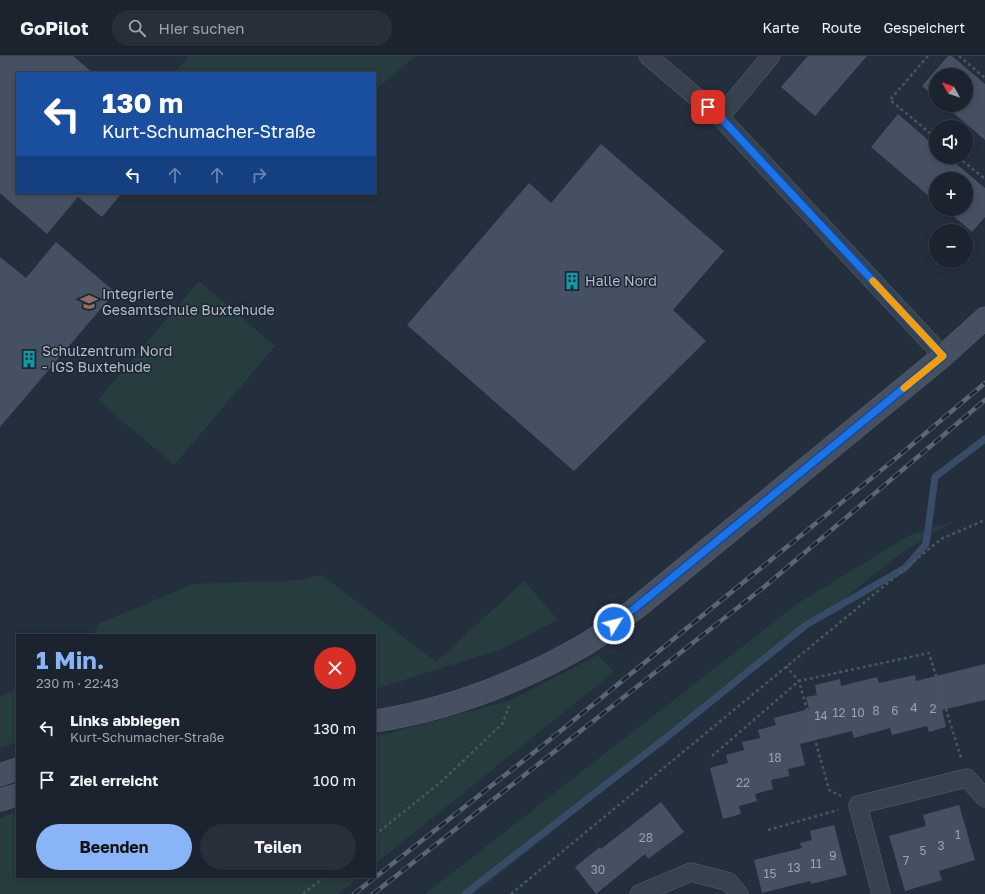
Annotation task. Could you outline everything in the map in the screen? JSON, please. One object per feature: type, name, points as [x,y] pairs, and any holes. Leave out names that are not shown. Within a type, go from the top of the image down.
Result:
[{"type":"street","points":[[648,56],[720,117],[943,356]]},
{"type":"street","points":[[720,117],[771,56]]},
{"type":"street","points":[[376,721],[454,703],[517,679],[582,647],[635,608],[943,356],[985,318]]},
{"type":"street","points":[[0,775],[16,769]]},
{"type":"street","points":[[880,894],[858,805],[967,778],[985,798]]},
{"type":"street","points":[[0,800],[16,795]]},
{"type":"street","points":[[639,894],[691,872],[729,882],[739,894]]},
{"type":"path","points":[[928,56],[890,100],[929,132]]},
{"type":"path","points":[[958,56],[985,78]]},
{"type":"path","points":[[967,164],[985,179]]},
{"type":"path","points":[[511,894],[516,893],[786,666],[940,539],[985,520]]},
{"type":"path","points":[[712,756],[798,681],[929,653],[967,778]]},
{"type":"path","points":[[786,666],[798,681],[829,790],[858,805]]},
{"type":"path","points":[[376,835],[442,781],[503,723],[517,679]]},
{"type":"path","points":[[768,830],[858,805]]},
{"type":"path","points":[[303,894],[323,878]]},
{"type":"green space","points":[[189,56],[416,56],[376,89],[376,72],[175,72]]},
{"type":"green space","points":[[199,281],[275,346],[174,465],[98,400]]},
{"type":"green space","points":[[954,521],[900,554],[474,894],[425,894],[797,604],[910,535]]},
{"type":"green space","points":[[322,575],[436,662],[524,581],[558,620],[499,650],[376,689],[376,634],[93,634],[98,624],[193,584],[298,580]]},
{"type":"green space","points":[[598,655],[614,672],[376,863],[376,737],[511,700]]},
{"type":"green space","points":[[16,689],[16,742],[0,748],[0,696]]},
{"type":"green space","points":[[16,811],[16,878],[358,878],[338,894],[0,894],[0,819]]},
{"type":"building","points":[[0,56],[73,56],[92,72],[16,72],[16,194],[121,194],[102,217],[78,197],[47,234],[0,193]]},
{"type":"building","points":[[808,56],[867,56],[815,116],[781,87]]},
{"type":"building","points":[[948,56],[952,56],[966,68],[938,68]]},
{"type":"building","points":[[973,74],[985,84],[985,140],[973,130],[973,120],[962,120],[952,112],[973,112]]},
{"type":"building","points":[[929,78],[929,92],[922,86]]},
{"type":"building","points":[[898,114],[929,141],[929,164],[956,164],[966,172],[929,172],[929,196],[871,147]]},
{"type":"building","name":"Halle Nord","points":[[601,144],[724,251],[673,310],[706,341],[574,471],[407,325],[529,183],[551,203]]},
{"type":"building","points":[[973,178],[985,188],[985,217],[973,231],[973,224],[963,224],[953,216],[973,216]]},
{"type":"building","name":"Schulzentrum Nord - IGS Buxtehude","points":[[56,242],[115,292],[0,427],[0,257],[26,278]]},
{"type":"building","points":[[985,664],[985,700],[942,710],[946,727],[929,732],[927,726],[892,735],[890,728],[854,738],[852,731],[800,744],[805,765],[788,769],[789,776],[771,780],[773,789],[755,794],[757,801],[739,806],[741,814],[723,819],[710,768],[728,763],[726,755],[744,750],[742,742],[760,738],[758,730],[776,725],[774,718],[809,709],[806,697],[817,695],[815,685],[840,679],[841,686],[877,677],[879,683],[915,675],[916,681]]},
{"type":"building","points":[[661,802],[684,832],[648,859],[645,854],[596,894],[575,867],[600,847],[601,849]]},
{"type":"building","points":[[959,805],[975,860],[939,871],[942,880],[905,891],[889,836],[926,826],[923,815]]},
{"type":"building","points":[[834,825],[847,875],[811,884],[810,881],[762,893],[754,860],[802,848],[800,843],[812,840],[810,831]]},
{"type":"waterway","points":[[465,894],[667,737],[806,625],[905,568],[926,544],[935,477],[985,439]]},
{"type":"railway","points":[[376,877],[542,746],[895,459],[985,383]]},
{"type":"railway","points":[[373,894],[764,587],[985,400]]},
{"type":"railway","points":[[354,894],[374,878]]},
{"type":"slow traffic","points":[[873,281],[943,356],[904,388]]},
{"type":"place","name":"Halle Nord","points":[[572,281]]},
{"type":"place","name":"Integrierte Gesamtschule Buxtehude","points":[[89,302]]},
{"type":"place","name":"Schulzentrum Nord - IGS Buxtehude","points":[[29,359]]},
{"type":"route","points":[[614,624],[943,356],[720,117],[708,107]]}]
